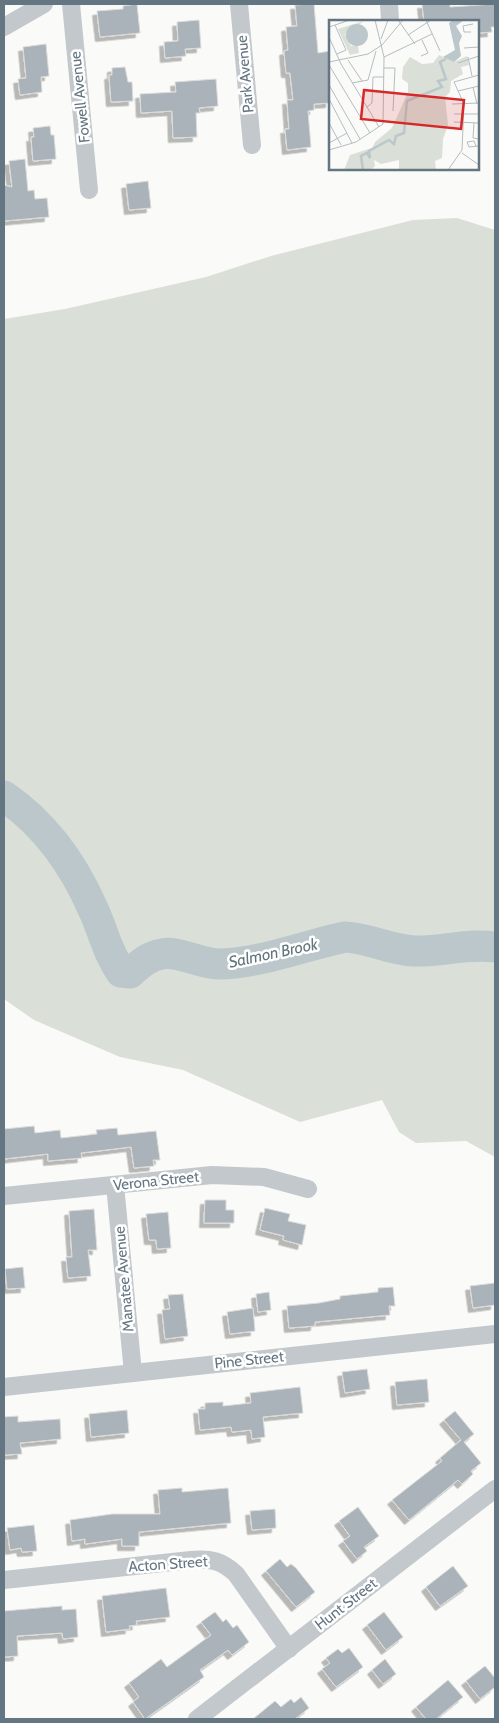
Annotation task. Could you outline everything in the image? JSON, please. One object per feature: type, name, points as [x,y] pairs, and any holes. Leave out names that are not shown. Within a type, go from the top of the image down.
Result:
[{"type":"street","points":[[4,27],[44,4]]},
{"type":"street","name":"Fowell Avenue","points":[[71,4],[89,190]]},
{"type":"street","name":"Park Avenue","points":[[239,4],[252,145]]},
{"type":"street","points":[[389,4],[390,20]]},
{"type":"street","name":"Verona Street","points":[[4,1196],[238,1175],[264,1177],[308,1189]]},
{"type":"street","name":"Manatee Avenue","points":[[115,1185],[133,1373]]},
{"type":"street","name":"Pine Street","points":[[4,1387],[495,1334]]},
{"type":"street","name":"Hunt Street","points":[[197,1719],[495,1489]]},
{"type":"street","name":"Acton Street","points":[[4,1580],[191,1560],[216,1560],[225,1564],[236,1574],[289,1649]]},
{"type":"shaded area","points":[[457,218],[495,230],[495,1157],[466,1141],[416,1143],[399,1132],[382,1100],[300,1122],[183,1070],[120,1057],[34,1020],[4,999],[4,319],[65,309],[206,277],[271,256],[413,220]]},
{"type":"building","points":[[137,4],[140,33],[100,37],[97,11],[123,9],[123,6]]},
{"type":"building","points":[[314,4],[318,53],[329,51],[329,103],[314,104],[314,110],[308,111],[311,147],[287,150],[285,129],[289,129],[287,100],[293,100],[290,73],[286,73],[284,51],[288,50],[286,27],[297,26],[295,5]]},
{"type":"building","points":[[422,4],[450,4],[450,7],[495,4],[495,27],[491,27],[492,32],[479,33],[479,20],[424,20]]},
{"type":"building","points":[[199,20],[201,48],[185,49],[186,56],[165,58],[164,42],[178,41],[177,22]]},
{"type":"building","points":[[46,44],[49,76],[41,77],[42,92],[20,95],[18,79],[26,78],[23,47]]},
{"type":"building","points":[[125,67],[128,82],[132,82],[133,101],[111,102],[109,75],[112,75],[112,68]]},
{"type":"building","points":[[216,79],[218,106],[199,108],[200,113],[196,113],[197,137],[173,138],[172,111],[141,113],[140,94],[176,92],[175,82]]},
{"type":"building","points":[[50,126],[51,135],[54,135],[56,159],[33,161],[31,137],[34,137],[33,128]]},
{"type":"building","points":[[25,159],[28,191],[34,190],[35,199],[47,198],[49,217],[4,221],[4,185],[12,187],[9,161]]},
{"type":"building","points":[[148,181],[151,208],[129,210],[126,184]]},
{"type":"building","points":[[34,1126],[35,1133],[60,1130],[61,1138],[97,1134],[96,1130],[117,1128],[118,1135],[156,1131],[160,1160],[153,1160],[154,1166],[134,1168],[131,1147],[81,1153],[82,1158],[48,1161],[48,1154],[4,1159],[4,1129]]},
{"type":"building","points":[[205,1200],[226,1200],[226,1210],[234,1210],[234,1223],[204,1223]]},
{"type":"building","points":[[265,1208],[290,1214],[288,1221],[306,1225],[302,1245],[283,1240],[284,1236],[260,1230]]},
{"type":"building","points":[[94,1209],[97,1250],[88,1250],[91,1276],[68,1278],[66,1257],[72,1257],[69,1211]]},
{"type":"building","points":[[168,1212],[171,1248],[157,1249],[156,1240],[149,1240],[146,1214]]},
{"type":"building","points":[[23,1267],[25,1288],[7,1289],[5,1269]]},
{"type":"building","points":[[495,1283],[495,1305],[473,1308],[470,1286]]},
{"type":"building","points":[[393,1287],[395,1306],[389,1306],[390,1315],[315,1322],[315,1326],[289,1328],[287,1306],[319,1303],[340,1299],[340,1296],[378,1292],[378,1288]]},
{"type":"building","points":[[269,1292],[271,1310],[258,1312],[256,1294]]},
{"type":"building","points":[[183,1294],[188,1336],[165,1339],[162,1310],[170,1309],[168,1295]]},
{"type":"building","points":[[253,1308],[255,1331],[230,1334],[227,1312]]},
{"type":"building","points":[[367,1369],[370,1389],[345,1393],[342,1372]]},
{"type":"building","points":[[427,1379],[429,1402],[397,1405],[395,1382]]},
{"type":"building","points":[[300,1387],[303,1413],[263,1417],[265,1437],[252,1439],[251,1430],[232,1432],[231,1427],[200,1430],[198,1409],[205,1409],[205,1403],[223,1402],[223,1406],[251,1403],[250,1393]]},
{"type":"building","points":[[127,1410],[129,1433],[91,1437],[89,1414]]},
{"type":"building","points":[[455,1411],[474,1434],[464,1442],[481,1463],[471,1471],[473,1474],[462,1484],[458,1480],[409,1520],[392,1500],[442,1461],[440,1458],[461,1440],[444,1420]]},
{"type":"building","points":[[18,1416],[18,1422],[60,1419],[61,1439],[20,1443],[22,1454],[4,1455],[4,1417]]},
{"type":"building","points":[[182,1488],[182,1492],[228,1488],[231,1523],[139,1532],[139,1546],[122,1546],[122,1539],[85,1544],[85,1539],[72,1541],[70,1520],[112,1514],[160,1514],[158,1490]]},
{"type":"building","points":[[358,1507],[379,1536],[364,1547],[367,1551],[357,1559],[343,1541],[350,1536],[339,1521]]},
{"type":"building","points":[[275,1509],[276,1528],[252,1530],[250,1511]]},
{"type":"building","points":[[34,1525],[37,1551],[22,1552],[21,1548],[10,1550],[7,1528]]},
{"type":"building","points":[[280,1559],[287,1567],[291,1564],[296,1568],[315,1592],[296,1607],[266,1571]]},
{"type":"building","points":[[453,1566],[468,1586],[440,1606],[426,1587]]},
{"type":"building","points":[[166,1588],[170,1617],[136,1621],[137,1625],[129,1626],[130,1629],[106,1632],[102,1596]]},
{"type":"building","points":[[62,1606],[62,1610],[76,1609],[78,1637],[63,1639],[62,1633],[17,1636],[18,1656],[4,1657],[4,1611]]},
{"type":"building","points":[[215,1612],[223,1622],[226,1619],[233,1628],[237,1625],[249,1642],[232,1655],[228,1650],[200,1670],[204,1677],[145,1719],[133,1702],[139,1697],[129,1683],[161,1659],[167,1667],[211,1635],[201,1622]]},
{"type":"building","points":[[384,1612],[403,1637],[386,1650],[367,1625]]},
{"type":"building","points":[[349,1648],[363,1667],[336,1687],[322,1669],[330,1663],[326,1658],[338,1649],[342,1653]]},
{"type":"building","points":[[385,1659],[396,1674],[383,1684],[372,1670]]},
{"type":"building","points":[[485,1666],[495,1678],[495,1687],[480,1699],[466,1681]]},
{"type":"building","points":[[448,1680],[463,1697],[436,1719],[426,1719],[416,1707]]},
{"type":"building","points":[[301,1697],[309,1708],[295,1719],[253,1719],[275,1701],[281,1707],[291,1699],[294,1703]]},
{"type":"waterway","name":"Salmon Brook","points":[[4,796],[19,807],[45,832],[67,860],[85,892],[112,957],[121,972],[130,973],[149,959],[162,954],[176,954],[214,964],[237,963],[345,937],[363,939],[396,949],[414,951],[474,946],[495,947]]}]
